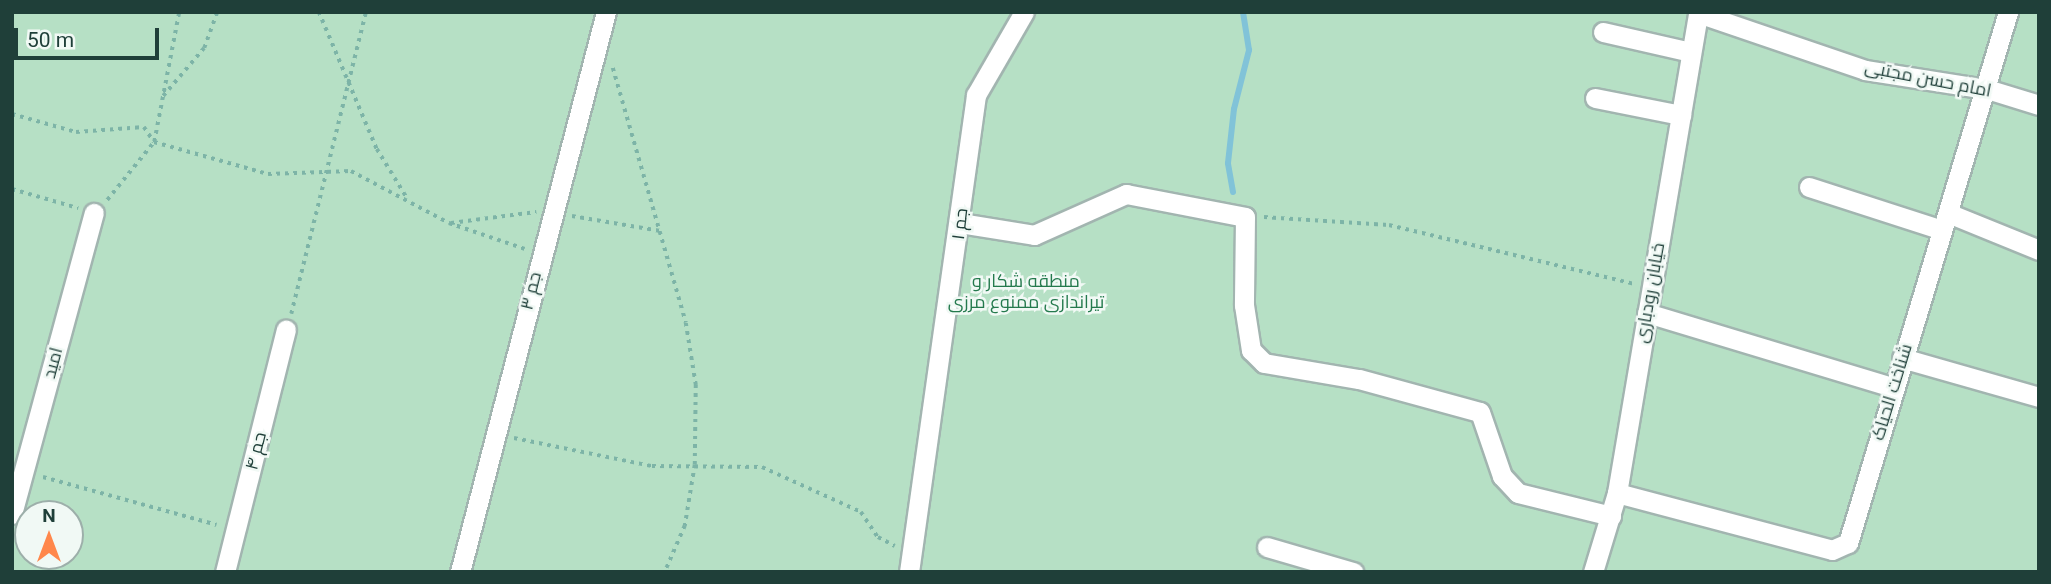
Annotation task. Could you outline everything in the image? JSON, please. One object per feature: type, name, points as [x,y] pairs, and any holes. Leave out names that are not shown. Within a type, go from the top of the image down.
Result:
[{"type":"street","name":"جم ۱","points":[[910,564],[976,95],[1024,12]]},
{"type":"street","name":"شناخت الحیاک","points":[[1617,493],[1832,550],[1848,543],[1892,387],[1987,89],[2008,12]]},
{"type":"street","name":"امام حسن مجتبی","points":[[1698,13],[1865,70],[1987,89],[2039,105]]},
{"type":"street","name":"خیابان رودباری","points":[[1593,572],[1617,493],[1698,13]]},
{"type":"street","name":"جم ۳","points":[[460,572],[540,255],[604,21]]},
{"type":"street","points":[[1603,32],[1691,52]]},
{"type":"street","points":[[1595,98],[1681,115]]},
{"type":"street","points":[[1809,187],[1945,222],[2039,250]]},
{"type":"street","points":[[960,223],[1034,234],[1126,194],[1245,217],[1244,305],[1251,350],[1264,363],[1359,379],[1480,412],[1502,477],[1518,493],[1611,516]]},
{"type":"street","name":"امید","points":[[12,514],[94,213]]},
{"type":"street","points":[[1647,313],[1892,387]]},
{"type":"street","name":"جم ۴","points":[[226,572],[286,330]]},
{"type":"street","points":[[1902,358],[2039,397]]},
{"type":"street","points":[[1267,547],[1353,572]]},
{"type":"path","points":[[12,189],[94,213],[154,142],[179,12]]},
{"type":"path","points":[[162,98],[204,48],[217,12]]},
{"type":"path","points":[[319,12],[321,28],[349,75],[377,149],[409,199]]},
{"type":"path","points":[[286,330],[309,254],[323,170],[366,12]]},
{"type":"path","points":[[604,21],[686,323],[696,385],[695,464],[685,526],[665,572]]},
{"type":"path","points":[[12,114],[76,132],[144,127],[154,142],[268,174],[351,171],[409,199],[449,223],[540,255]]},
{"type":"path","points":[[1245,217],[1333,216],[1389,225],[1651,288]]},
{"type":"path","points":[[495,433],[580,456],[762,467],[861,512],[878,537],[910,564]]},
{"type":"path","points":[[24,472],[236,530]]},
{"type":"green space","name":"منطقه شکار و تیراندازی ممنوع مرزی","points":[[12,12],[2039,12],[2039,572],[12,572]]},
{"type":"waterway","points":[[1233,192],[1228,163],[1234,109],[1249,50],[1243,12]]}]
